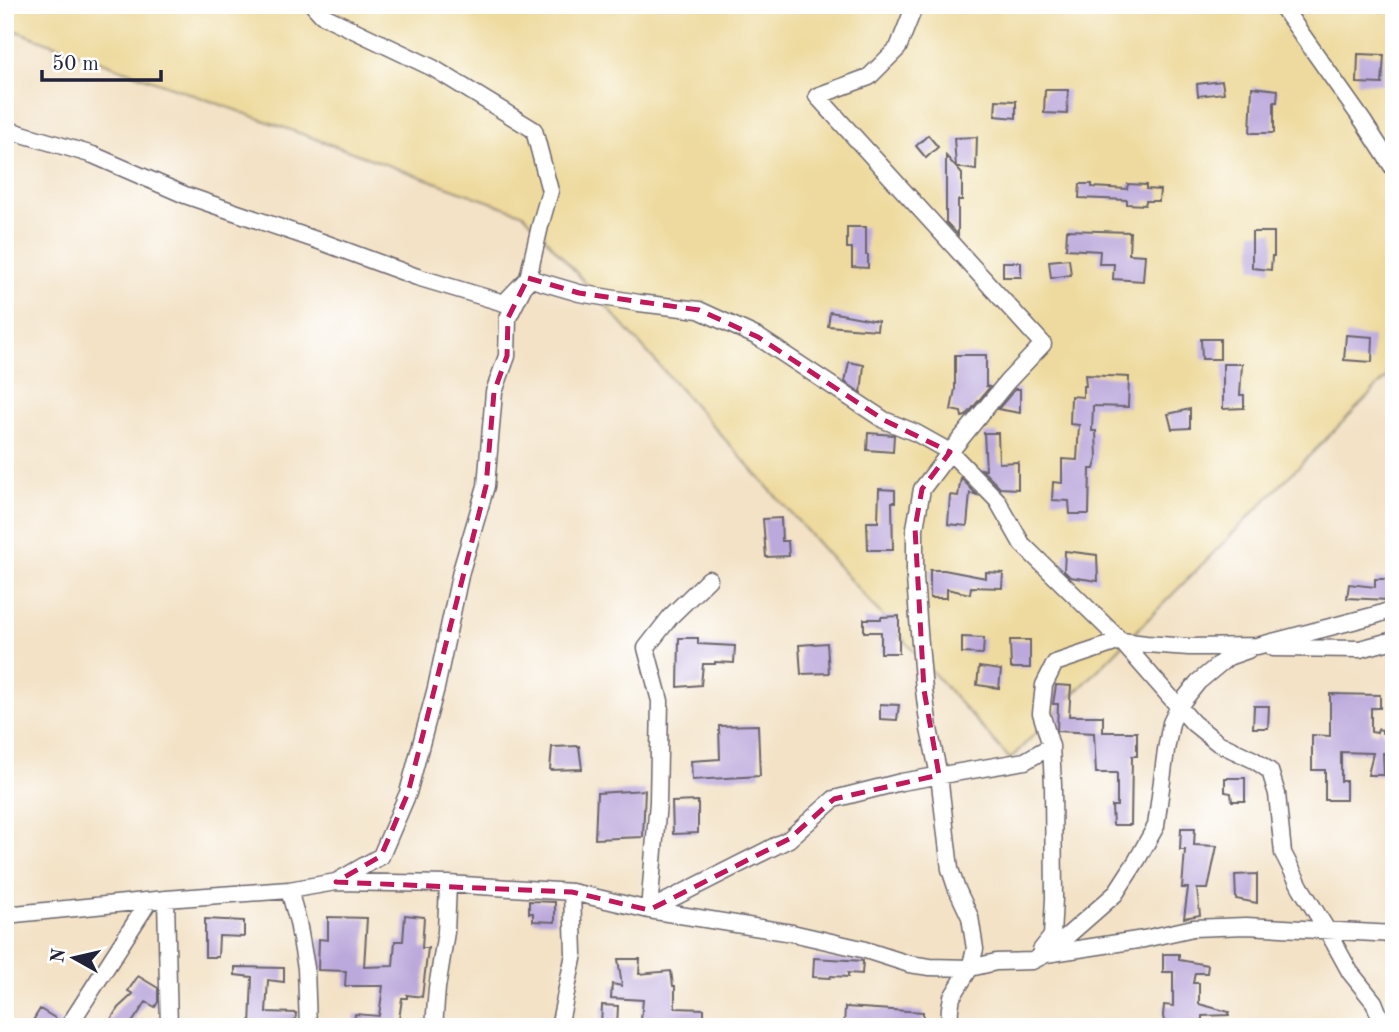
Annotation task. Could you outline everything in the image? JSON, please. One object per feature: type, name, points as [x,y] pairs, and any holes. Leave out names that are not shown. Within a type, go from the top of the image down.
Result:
[{"type":"street","points":[[313,5],[322,15],[433,68],[534,130],[550,191],[528,278],[508,318],[508,356],[494,392],[486,486],[461,571],[436,688],[408,793],[381,856],[336,882]]},
{"type":"street","points":[[915,5],[898,48],[869,76],[817,96],[1043,344],[1007,383],[922,489],[915,528],[915,578],[929,729],[939,775],[950,869],[970,917],[975,949],[970,968],[952,997],[949,1027]]},
{"type":"street","points":[[1281,5],[1394,169]]},
{"type":"street","points":[[5,129],[93,155],[186,195],[416,277],[504,303],[528,278]]},
{"type":"street","points":[[528,278],[579,293],[699,310],[758,337],[884,420],[916,433],[950,452],[997,500],[1022,544],[1121,641],[1194,723],[1218,743],[1270,771],[1277,794],[1283,853],[1350,972],[1374,1002],[1384,1027]]},
{"type":"street","points":[[649,910],[658,802],[660,701],[646,648],[671,616],[709,579]]},
{"type":"street","points":[[1031,961],[1066,937],[1115,894],[1138,860],[1156,825],[1171,723],[1179,706],[1198,682],[1228,657],[1257,646],[1394,608]]},
{"type":"street","points":[[1031,961],[1052,936],[1053,785],[1051,746],[1041,713],[1044,685],[1055,663],[1121,641],[1189,647],[1360,649],[1394,640]]},
{"type":"street","points":[[649,910],[789,839],[834,799],[901,782],[1025,761],[1051,746]]},
{"type":"street","points":[[5,915],[289,890],[336,882],[448,884],[572,892],[649,910],[792,933],[862,949],[909,964],[970,968],[996,962],[1031,961],[1046,954],[1144,939],[1193,928],[1246,926],[1394,934]]},
{"type":"street","points":[[434,1027],[446,932],[448,884]]},
{"type":"street","points":[[289,890],[306,968],[308,1027]]},
{"type":"street","points":[[559,1027],[574,954],[572,892]]},
{"type":"street","points":[[68,1027],[158,900]]},
{"type":"street","points":[[158,900],[169,1027]]},
{"type":"highlighted area","points":[[528,278],[579,293],[699,310],[758,337],[884,420],[950,452],[922,489],[915,528],[924,690],[939,775],[834,799],[789,839],[649,910],[572,892],[336,882],[381,856],[408,793],[486,486],[494,392],[507,356],[508,318]]},
{"type":"sand","points":[[5,5],[1394,5],[1394,370],[1010,759],[524,214],[5,27]]},
{"type":"building","points":[[1358,54],[1384,55],[1382,84],[1357,83]]},
{"type":"building","points":[[1222,81],[1224,93],[1198,96],[1197,84]]},
{"type":"building","points":[[1252,87],[1278,90],[1277,102],[1274,102],[1274,133],[1250,133]]},
{"type":"building","points":[[1045,90],[1068,90],[1067,114],[1044,113]]},
{"type":"building","points":[[996,100],[1016,101],[1016,118],[995,116]]},
{"type":"building","points":[[928,135],[938,147],[926,158],[916,146]]},
{"type":"building","points":[[977,137],[976,170],[956,167],[954,138]]},
{"type":"building","points":[[946,156],[962,174],[962,200],[958,200],[958,235],[946,222]]},
{"type":"building","points":[[1080,184],[1127,189],[1128,184],[1146,185],[1146,189],[1160,190],[1159,201],[1146,201],[1145,205],[1127,204],[1127,200],[1079,198]]},
{"type":"building","points":[[847,227],[866,227],[868,268],[852,267],[852,248],[847,248]]},
{"type":"building","points":[[1067,230],[1130,232],[1129,254],[1145,255],[1143,281],[1113,279],[1114,264],[1099,264],[1100,251],[1066,249]]},
{"type":"building","points":[[1252,232],[1274,232],[1271,270],[1252,268]]},
{"type":"building","points":[[1069,259],[1071,275],[1051,278],[1049,261]]},
{"type":"building","points":[[1003,262],[1021,262],[1021,277],[1003,277]]},
{"type":"building","points":[[830,312],[878,321],[877,330],[828,326]]},
{"type":"building","points":[[1346,335],[1373,337],[1372,362],[1344,360]]},
{"type":"building","points":[[1201,339],[1220,339],[1220,359],[1202,359]]},
{"type":"building","points":[[955,355],[986,355],[986,386],[990,387],[966,416],[962,417],[961,412],[951,410],[955,389]]},
{"type":"building","points":[[849,362],[864,365],[861,393],[845,382]]},
{"type":"building","points":[[1223,364],[1242,364],[1240,395],[1244,395],[1244,408],[1223,409]]},
{"type":"building","points":[[1085,375],[1129,377],[1128,407],[1093,406],[1092,431],[1096,431],[1097,458],[1094,469],[1090,469],[1089,514],[1070,514],[1069,501],[1052,500],[1053,482],[1062,483],[1062,459],[1077,460],[1079,425],[1070,424],[1071,396],[1083,397]]},
{"type":"building","points":[[1015,389],[1020,389],[1020,413],[998,409]]},
{"type":"building","points":[[1190,409],[1190,428],[1172,429],[1168,414]]},
{"type":"building","points":[[868,433],[894,435],[893,452],[867,450]]},
{"type":"building","points":[[984,433],[998,433],[999,463],[1018,462],[1018,489],[1000,488],[981,469],[986,470]]},
{"type":"building","points":[[961,478],[977,495],[970,493],[967,526],[948,524],[950,495],[958,496]]},
{"type":"building","points":[[879,489],[895,490],[895,502],[892,502],[893,550],[868,550],[867,522],[878,522]]},
{"type":"building","points":[[781,518],[782,541],[788,541],[789,556],[766,557],[763,519]]},
{"type":"building","points":[[1065,551],[1097,555],[1098,581],[1070,577],[1064,571]]},
{"type":"building","points":[[930,570],[986,578],[986,572],[1003,573],[1002,588],[971,587],[970,594],[947,589],[947,598],[930,598]]},
{"type":"building","points":[[1375,579],[1394,579],[1394,599],[1347,598],[1349,584],[1375,587]]},
{"type":"building","points":[[899,616],[899,653],[881,653],[881,632],[864,632],[864,619]]},
{"type":"building","points":[[962,637],[984,638],[983,654],[962,653]]},
{"type":"building","points":[[679,638],[698,638],[698,644],[735,646],[734,663],[703,664],[701,685],[678,687]]},
{"type":"building","points":[[1010,640],[1030,640],[1030,668],[1011,668]]},
{"type":"building","points":[[827,643],[829,673],[801,674],[799,645]]},
{"type":"building","points":[[979,667],[1001,670],[999,688],[977,685]]},
{"type":"building","points":[[1056,685],[1071,686],[1069,716],[1103,716],[1103,732],[1137,732],[1137,756],[1132,756],[1131,825],[1113,825],[1112,806],[1117,806],[1117,773],[1096,773],[1094,733],[1057,731],[1058,704],[1053,704]]},
{"type":"building","points":[[1330,694],[1380,695],[1380,708],[1371,708],[1371,732],[1377,733],[1378,729],[1382,730],[1382,733],[1394,735],[1394,754],[1383,753],[1384,775],[1368,775],[1373,753],[1341,752],[1341,781],[1346,781],[1346,800],[1325,800],[1325,770],[1312,770],[1312,735],[1330,736]]},
{"type":"building","points":[[880,704],[899,705],[897,720],[880,719]]},
{"type":"building","points":[[1254,706],[1269,706],[1268,728],[1253,728]]},
{"type":"building","points":[[758,725],[760,776],[692,780],[691,761],[720,759],[719,726]]},
{"type":"building","points":[[579,746],[582,769],[550,770],[552,747]]},
{"type":"building","points":[[1225,778],[1245,778],[1245,801],[1232,801],[1231,793],[1225,792]]},
{"type":"building","points":[[645,790],[643,837],[595,839],[597,793]]},
{"type":"building","points":[[698,801],[698,833],[673,834],[672,802]]},
{"type":"building","points":[[1181,828],[1195,828],[1194,845],[1217,846],[1208,889],[1197,889],[1200,915],[1184,918],[1188,888],[1182,888],[1185,850],[1180,850]]},
{"type":"building","points":[[1257,874],[1257,903],[1236,899],[1235,875]]},
{"type":"building","points":[[529,901],[555,902],[555,922],[533,921],[533,913],[529,913]]},
{"type":"building","points":[[405,915],[424,917],[422,948],[428,948],[422,997],[407,995],[407,998],[402,998],[398,1027],[354,1027],[355,1014],[379,1016],[383,986],[345,986],[346,971],[318,970],[319,939],[328,940],[328,917],[367,918],[364,967],[393,966],[395,941],[403,941]]},
{"type":"building","points":[[205,919],[244,921],[244,937],[219,936],[218,957],[205,957]]},
{"type":"building","points":[[1163,954],[1179,954],[1179,960],[1208,965],[1207,973],[1195,973],[1193,983],[1199,983],[1199,1004],[1229,1012],[1229,1015],[1202,1016],[1202,1027],[1165,1027],[1164,1005],[1173,1006],[1173,972],[1163,972]]},
{"type":"building","points":[[814,958],[863,961],[862,974],[848,973],[848,977],[813,977]]},
{"type":"building","points":[[618,959],[640,959],[639,974],[671,971],[675,986],[675,1008],[704,1009],[704,1027],[679,1027],[679,1023],[652,1024],[641,1020],[643,1000],[611,998],[612,984],[622,986]]},
{"type":"building","points":[[235,967],[284,968],[284,982],[268,980],[266,1012],[296,1013],[295,1027],[250,1027],[252,977],[235,975]]},
{"type":"building","points":[[138,976],[158,988],[158,1002],[155,1007],[146,1002],[129,1027],[106,1027],[118,1008],[133,994],[128,991]]},
{"type":"building","points":[[602,1005],[618,1006],[617,1027],[601,1027]]},
{"type":"building","points":[[845,1007],[923,1012],[923,1027],[844,1027]]},
{"type":"building","points":[[40,1009],[60,1021],[58,1027],[29,1027]]}]
